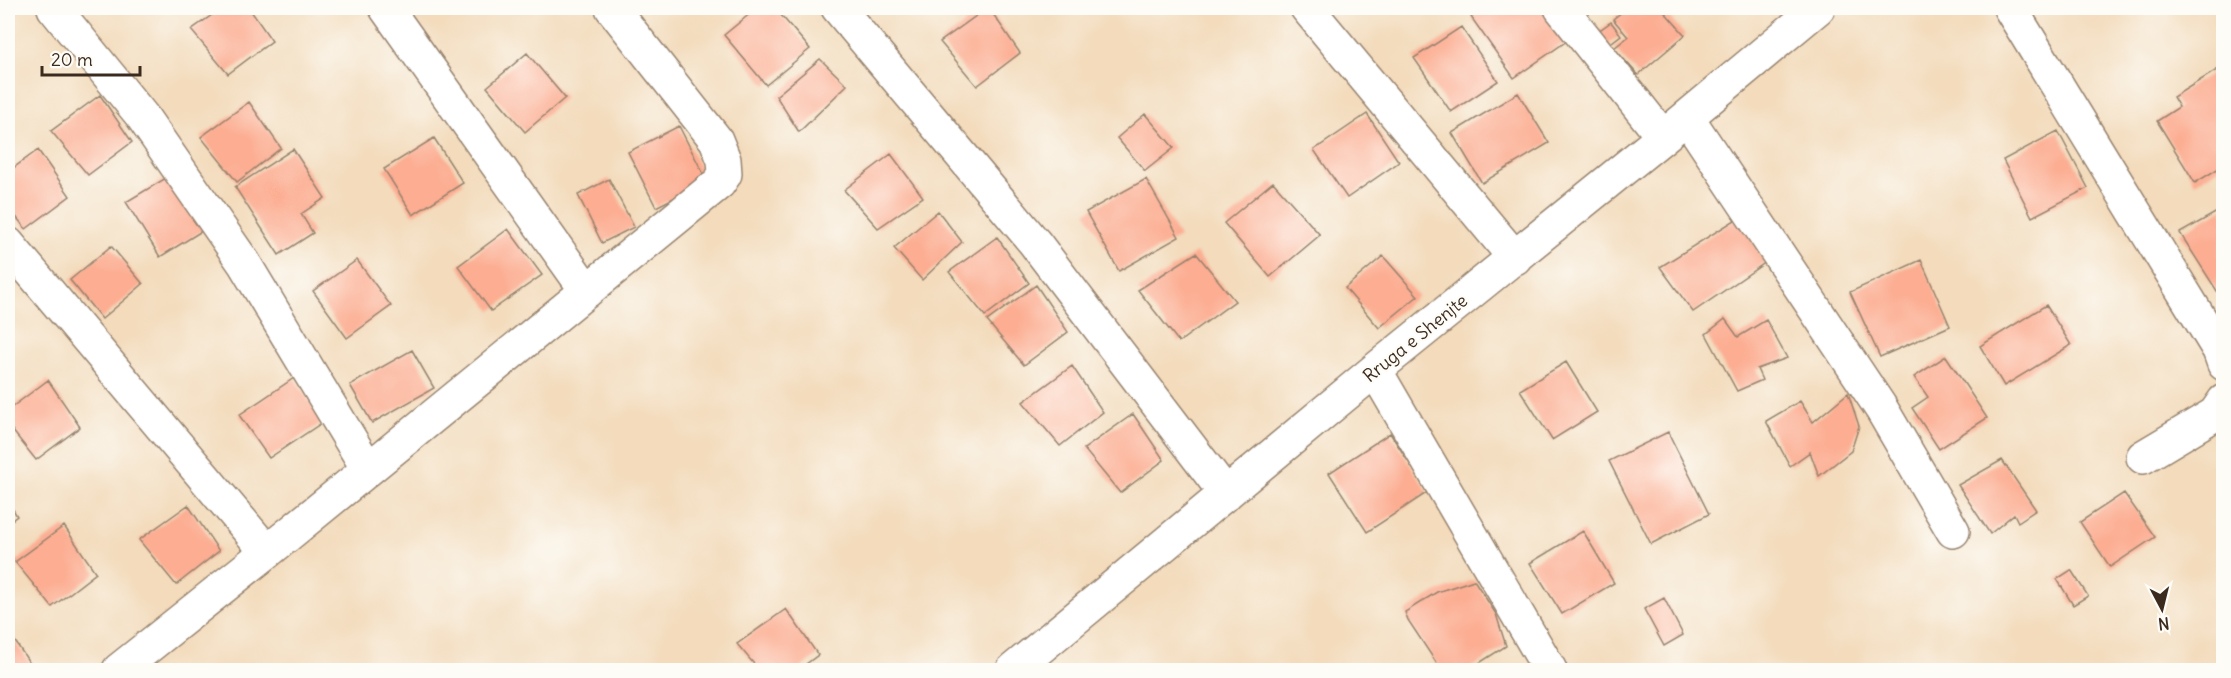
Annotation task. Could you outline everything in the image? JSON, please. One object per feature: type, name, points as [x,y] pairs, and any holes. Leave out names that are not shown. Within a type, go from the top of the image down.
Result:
[{"type":"street","points":[[54,8],[142,116],[244,263],[368,470]]},
{"type":"street","points":[[386,8],[587,291]]},
{"type":"street","points":[[119,670],[719,183],[725,174],[724,160],[716,140],[612,8]]},
{"type":"street","points":[[838,8],[1035,243],[1226,494]]},
{"type":"street","points":[[1307,8],[1515,258]]},
{"type":"street","points":[[1561,8],[1675,127],[1881,408],[1953,531]]},
{"type":"street","points":[[2010,8],[2219,350],[2223,364]]},
{"type":"street","name":"Rruga e Shenjte","points":[[1013,670],[1375,370],[1675,127],[1804,12]]},
{"type":"street","points":[[8,244],[267,552]]},
{"type":"street","points":[[1375,370],[1550,670]]},
{"type":"street","points":[[2143,457],[2215,414],[2223,401]]},
{"type":"building","points":[[222,8],[249,8],[272,41],[228,74],[191,30]]},
{"type":"building","points":[[757,8],[775,8],[810,49],[766,85],[724,35]]},
{"type":"building","points":[[987,8],[1020,53],[977,86],[940,42]]},
{"type":"building","points":[[1486,8],[1550,8],[1571,38],[1514,78],[1471,17]]},
{"type":"building","points":[[1627,8],[1661,8],[1685,35],[1638,75],[1614,48],[1628,37],[1613,19]]},
{"type":"building","points":[[1611,22],[1621,35],[1604,48],[1594,34]]},
{"type":"building","points":[[1461,27],[1498,81],[1451,112],[1414,58]]},
{"type":"building","points":[[527,53],[565,98],[525,132],[487,87]]},
{"type":"building","points":[[820,59],[847,85],[799,132],[776,96]]},
{"type":"building","points":[[2220,68],[2224,74],[2224,165],[2195,183],[2157,121],[2179,107],[2173,97]]},
{"type":"building","points":[[1518,93],[1549,143],[1482,183],[1452,133]]},
{"type":"building","points":[[100,95],[132,142],[88,175],[51,131]]},
{"type":"building","points":[[249,102],[281,148],[237,182],[201,137]]},
{"type":"building","points":[[1145,114],[1174,148],[1145,171],[1117,138]]},
{"type":"building","points":[[1367,114],[1399,162],[1347,198],[1314,150]]},
{"type":"building","points":[[679,126],[707,181],[656,207],[628,152]]},
{"type":"building","points":[[2058,131],[2088,188],[2032,217],[2003,160]]},
{"type":"building","points":[[434,138],[463,183],[413,215],[384,169]]},
{"type":"building","points":[[293,149],[325,198],[301,214],[313,233],[279,255],[235,187]]},
{"type":"building","points":[[38,150],[70,196],[26,229],[8,207],[8,172]]},
{"type":"building","points":[[891,154],[923,197],[878,228],[844,190]]},
{"type":"building","points":[[171,175],[205,229],[160,257],[126,202]]},
{"type":"building","points":[[609,179],[634,227],[602,243],[578,195]]},
{"type":"building","points":[[1146,179],[1179,237],[1119,271],[1086,212]]},
{"type":"building","points":[[1273,182],[1320,235],[1270,277],[1224,223]]},
{"type":"building","points":[[2224,208],[2224,302],[2180,233]]},
{"type":"building","points":[[938,211],[962,242],[922,280],[894,248]]},
{"type":"building","points":[[1738,218],[1766,262],[1693,312],[1660,267]]},
{"type":"building","points":[[508,229],[542,275],[491,311],[458,266]]},
{"type":"building","points":[[997,237],[1029,283],[985,316],[949,272]]},
{"type":"building","points":[[111,246],[143,284],[102,319],[70,280]]},
{"type":"building","points":[[1196,253],[1235,301],[1179,342],[1138,290]]},
{"type":"building","points":[[1383,256],[1418,296],[1379,328],[1345,288]]},
{"type":"building","points":[[357,260],[391,306],[347,338],[313,291]]},
{"type":"building","points":[[1921,260],[1950,326],[1880,357],[1850,292]]},
{"type":"building","points":[[1036,285],[1068,332],[1024,365],[987,321]]},
{"type":"building","points":[[2046,305],[2071,345],[2004,386],[1980,346]]},
{"type":"building","points":[[1725,319],[1738,337],[1766,320],[1787,358],[1757,369],[1762,380],[1737,391],[1706,334]]},
{"type":"building","points":[[412,350],[434,388],[372,423],[350,385]]},
{"type":"building","points":[[1946,356],[1987,418],[1939,449],[1912,408],[1928,397],[1914,377]]},
{"type":"building","points":[[1566,362],[1597,412],[1552,440],[1520,390]]},
{"type":"building","points":[[1072,366],[1103,412],[1060,446],[1023,402]]},
{"type":"building","points":[[294,378],[323,422],[269,458],[239,415]]},
{"type":"building","points":[[48,380],[80,427],[36,460],[8,425],[8,410]]},
{"type":"building","points":[[1848,393],[1859,426],[1851,451],[1819,476],[1810,452],[1790,466],[1766,421],[1800,401],[1813,422]]},
{"type":"building","points":[[1133,414],[1164,460],[1120,493],[1084,449]]},
{"type":"building","points":[[1668,432],[1709,514],[1651,544],[1609,461]]},
{"type":"building","points":[[1390,433],[1428,492],[1367,532],[1329,473]]},
{"type":"building","points":[[2002,460],[2036,510],[2018,522],[2014,514],[1990,534],[1958,485]]},
{"type":"building","points":[[2124,493],[2155,537],[2110,567],[2080,522]]},
{"type":"building","points":[[8,501],[17,516],[8,523]]},
{"type":"building","points":[[188,505],[219,551],[176,585],[139,540]]},
{"type":"building","points":[[64,526],[96,573],[52,607],[15,562]]},
{"type":"building","points":[[1583,531],[1614,583],[1562,614],[1530,563]]},
{"type":"building","points":[[2071,570],[2088,596],[2073,605],[2057,579]]},
{"type":"building","points":[[1474,580],[1496,614],[1506,646],[1470,669],[1441,670],[1405,612],[1437,592]]},
{"type":"building","points":[[1664,598],[1683,635],[1664,646],[1644,609]]},
{"type":"building","points":[[786,609],[818,655],[798,670],[759,670],[737,644]]},
{"type":"building","points":[[8,631],[33,668],[30,670],[8,670]]}]
